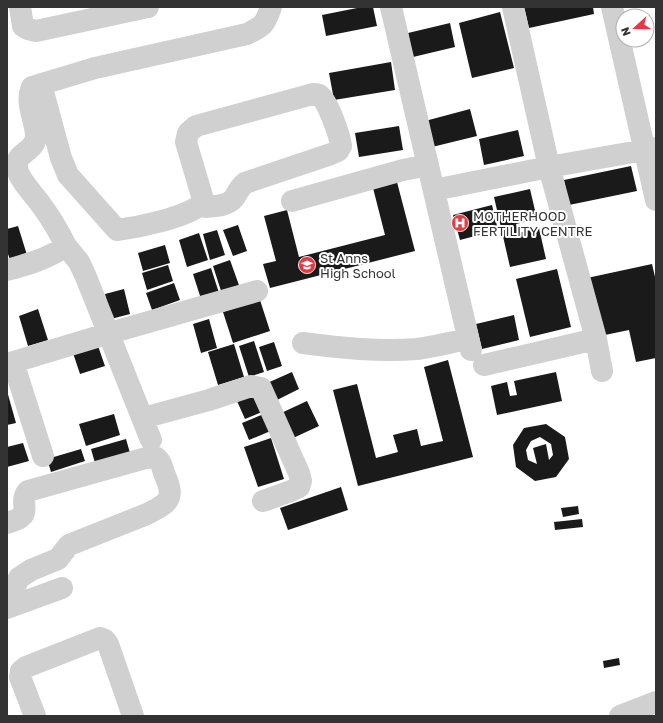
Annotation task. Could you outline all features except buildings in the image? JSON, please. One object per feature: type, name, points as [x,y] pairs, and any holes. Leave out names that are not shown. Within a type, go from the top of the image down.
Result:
[{"type":"street","points":[[20,7],[23,26],[36,31],[148,7]]},
{"type":"street","points":[[152,440],[110,333],[79,262],[66,246],[43,206],[21,177],[17,168],[19,158],[33,147],[36,141],[35,125],[29,94],[32,87],[95,68],[247,34],[262,27],[268,18],[271,7]]},
{"type":"street","points":[[391,7],[474,351]]},
{"type":"street","points":[[513,7],[549,167],[596,339],[602,371]]},
{"type":"street","points":[[612,7],[650,149],[656,200]]},
{"type":"street","points":[[41,84],[61,158],[68,175],[117,230],[139,227],[160,221],[194,210],[202,204]]},
{"type":"street","points":[[313,94],[321,97],[327,107],[340,138],[341,146],[338,150],[331,154],[245,183],[239,188],[233,200],[227,203],[206,207],[202,204],[202,196],[186,142],[188,133],[196,126],[313,94]]},
{"type":"street","points":[[434,190],[650,149]]},
{"type":"street","points":[[292,201],[403,170],[428,165]]},
{"type":"street","points":[[7,270],[40,261],[66,246]]},
{"type":"street","points":[[43,456],[10,363],[258,291]]},
{"type":"street","points":[[303,343],[335,348],[369,350],[417,349],[474,351],[596,339]]},
{"type":"street","points":[[143,418],[209,400],[252,386],[261,388],[299,472],[301,481],[299,487],[292,491],[263,501]]},
{"type":"street","points":[[7,523],[24,514],[24,498],[28,491],[146,458],[155,457],[160,461],[170,490],[170,497],[159,509],[69,545],[58,559],[25,574],[19,578],[16,584],[7,591]]},
{"type":"street","points":[[7,608],[62,588]]},
{"type":"street","points":[[35,716],[20,677],[21,670],[26,666],[100,638],[105,640],[108,644],[133,716]]},
{"type":"street","points":[[620,716],[656,702]]},
{"type":"place","name":"MOTHERHOOD FERTILITY CENTRE","points":[[460,223]]},
{"type":"place","name":"St Anns High School","points":[[307,265]]}]
